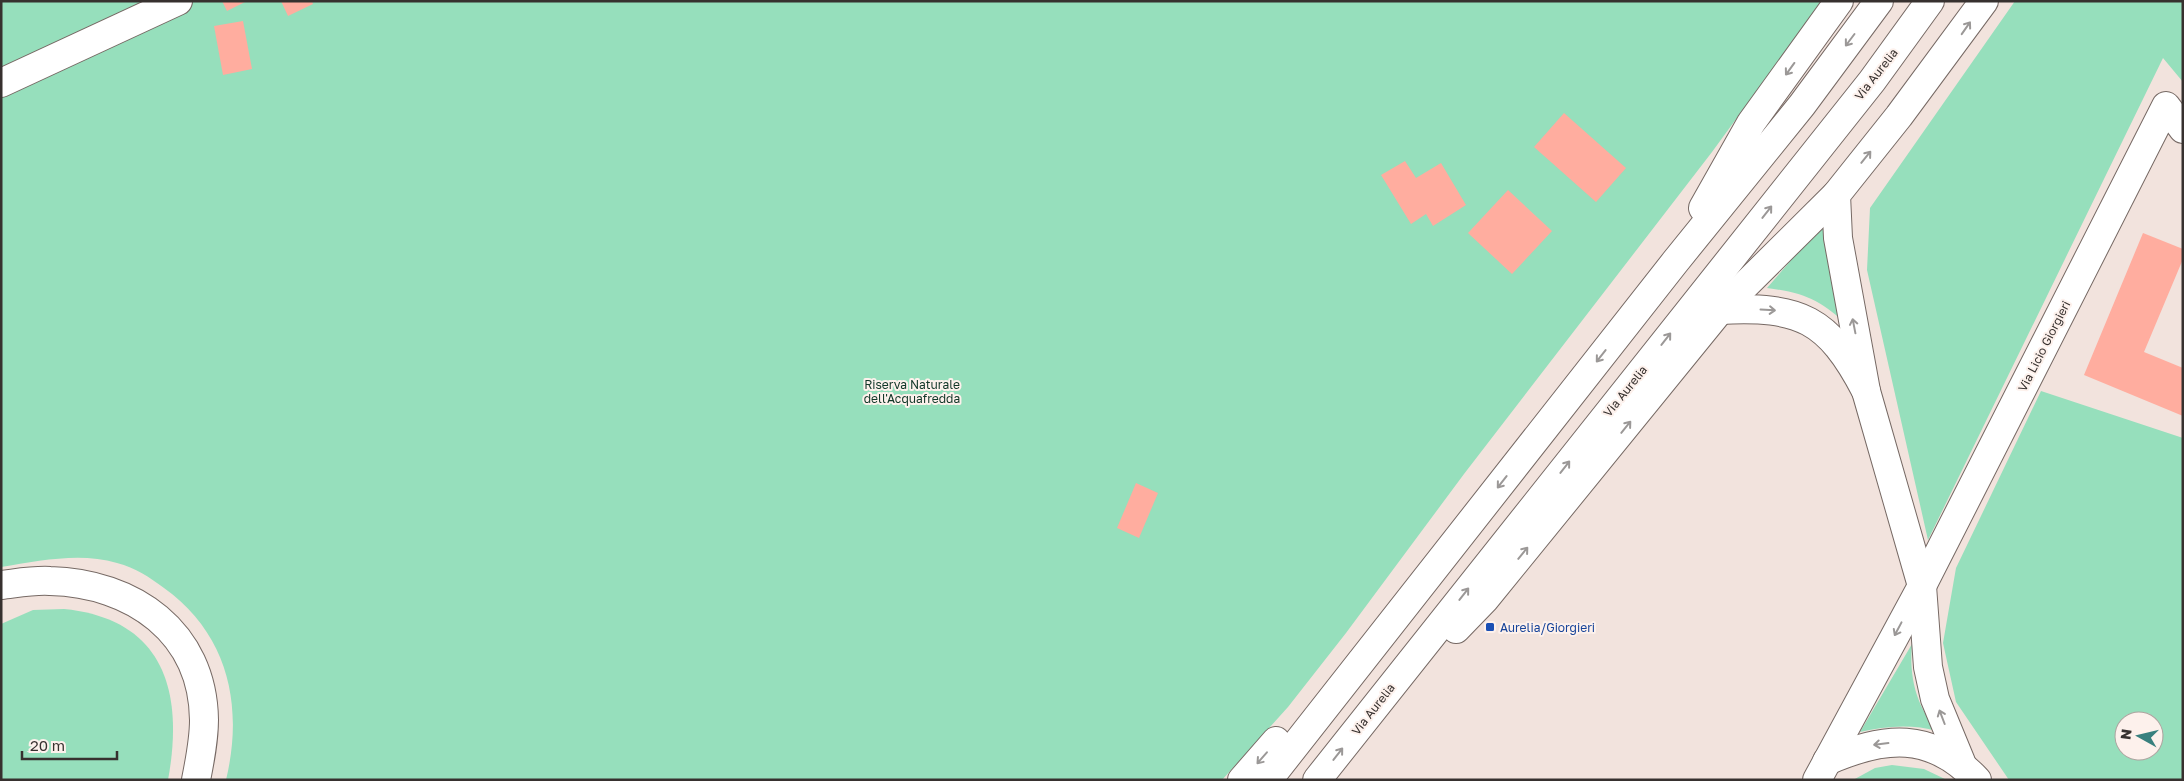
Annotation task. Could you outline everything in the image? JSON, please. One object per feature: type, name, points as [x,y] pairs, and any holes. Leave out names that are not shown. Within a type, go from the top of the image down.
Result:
[{"type":"main road","points":[[1,83],[178,1]]},
{"type":"main road","points":[[1674,262],[1722,173],[1752,123],[1839,1]]},
{"type":"main road","points":[[1268,780],[1674,262],[1802,104],[1879,1]]},
{"type":"main road","name":"Via Aurelia","points":[[1318,780],[1872,81],[1930,1]]},
{"type":"main road","points":[[1358,728],[1486,599],[1720,310],[1836,195],[1899,116],[1984,1]]},
{"type":"main road","name":"Via Licio Giorgieri","points":[[1822,770],[1922,586],[2166,106],[2183,129]]},
{"type":"main road","name":"Via Licio Giorgieri","points":[[1836,195],[1838,238],[1866,390],[1922,586],[1928,668],[1932,687],[1969,771]]},
{"type":"main road","points":[[1720,310],[1776,310],[1807,320],[1833,340],[1845,354],[1866,390]]},
{"type":"main road","points":[[1242,780],[1338,671],[1435,566]]},
{"type":"main road","points":[[1,585],[35,581],[80,585],[118,595],[139,604],[167,626],[188,654],[200,687],[204,718],[203,744],[196,780]]},
{"type":"main road","points":[[1,601],[34,589],[80,585]]},
{"type":"main road","name":"Via Licio Giorgieri","points":[[1822,770],[1861,747],[1888,743],[1925,746],[1939,751],[1969,771]]},
{"type":"green space","name":"Riserva Naturale dell'Acquafredda","points":[[1,1],[1822,1],[1712,152],[1464,474],[1346,633],[1288,707],[1222,780],[226,780],[233,725],[231,698],[226,673],[216,649],[203,627],[186,606],[142,573],[124,565],[103,560],[88,558],[59,559],[1,567]]},
{"type":"green space","points":[[2015,1],[2183,1],[2183,82],[2163,58],[1928,540],[1867,270],[1870,208]]},
{"type":"green space","points":[[1824,222],[1849,327],[1830,310],[1812,299],[1792,292],[1767,288]]},
{"type":"green space","points":[[2041,391],[2183,438],[2183,780],[2009,780],[1956,702],[1943,643],[1956,568]]},
{"type":"green space","points":[[64,609],[98,616],[125,628],[146,645],[160,666],[169,690],[173,718],[168,780],[1,780],[1,624],[33,610]]},
{"type":"green space","points":[[1912,644],[1913,679],[1919,701],[1937,731],[1918,727],[1899,727],[1879,728],[1860,732]]},
{"type":"green space","points":[[1892,765],[1924,769],[1947,780],[1853,780],[1875,768]]},
{"type":"building","points":[[222,1],[247,1],[227,11]]},
{"type":"building","points":[[281,1],[312,1],[313,4],[288,16]]},
{"type":"building","points":[[243,21],[252,69],[223,75],[214,26]]},
{"type":"building","points":[[1564,113],[1626,168],[1596,202],[1534,147]]},
{"type":"building","points":[[1405,161],[1416,178],[1441,163],[1466,205],[1433,226],[1426,214],[1411,224],[1381,175]]},
{"type":"building","points":[[1508,190],[1552,231],[1512,274],[1468,233]]},
{"type":"building","points":[[2143,233],[2183,249],[2183,259],[2144,352],[2183,368],[2183,416],[2084,375]]},
{"type":"building","points":[[1136,483],[1158,493],[1139,538],[1117,528]]},
{"type":"place","name":"Aurelia/Giorgieri","points":[[1490,627]]}]
